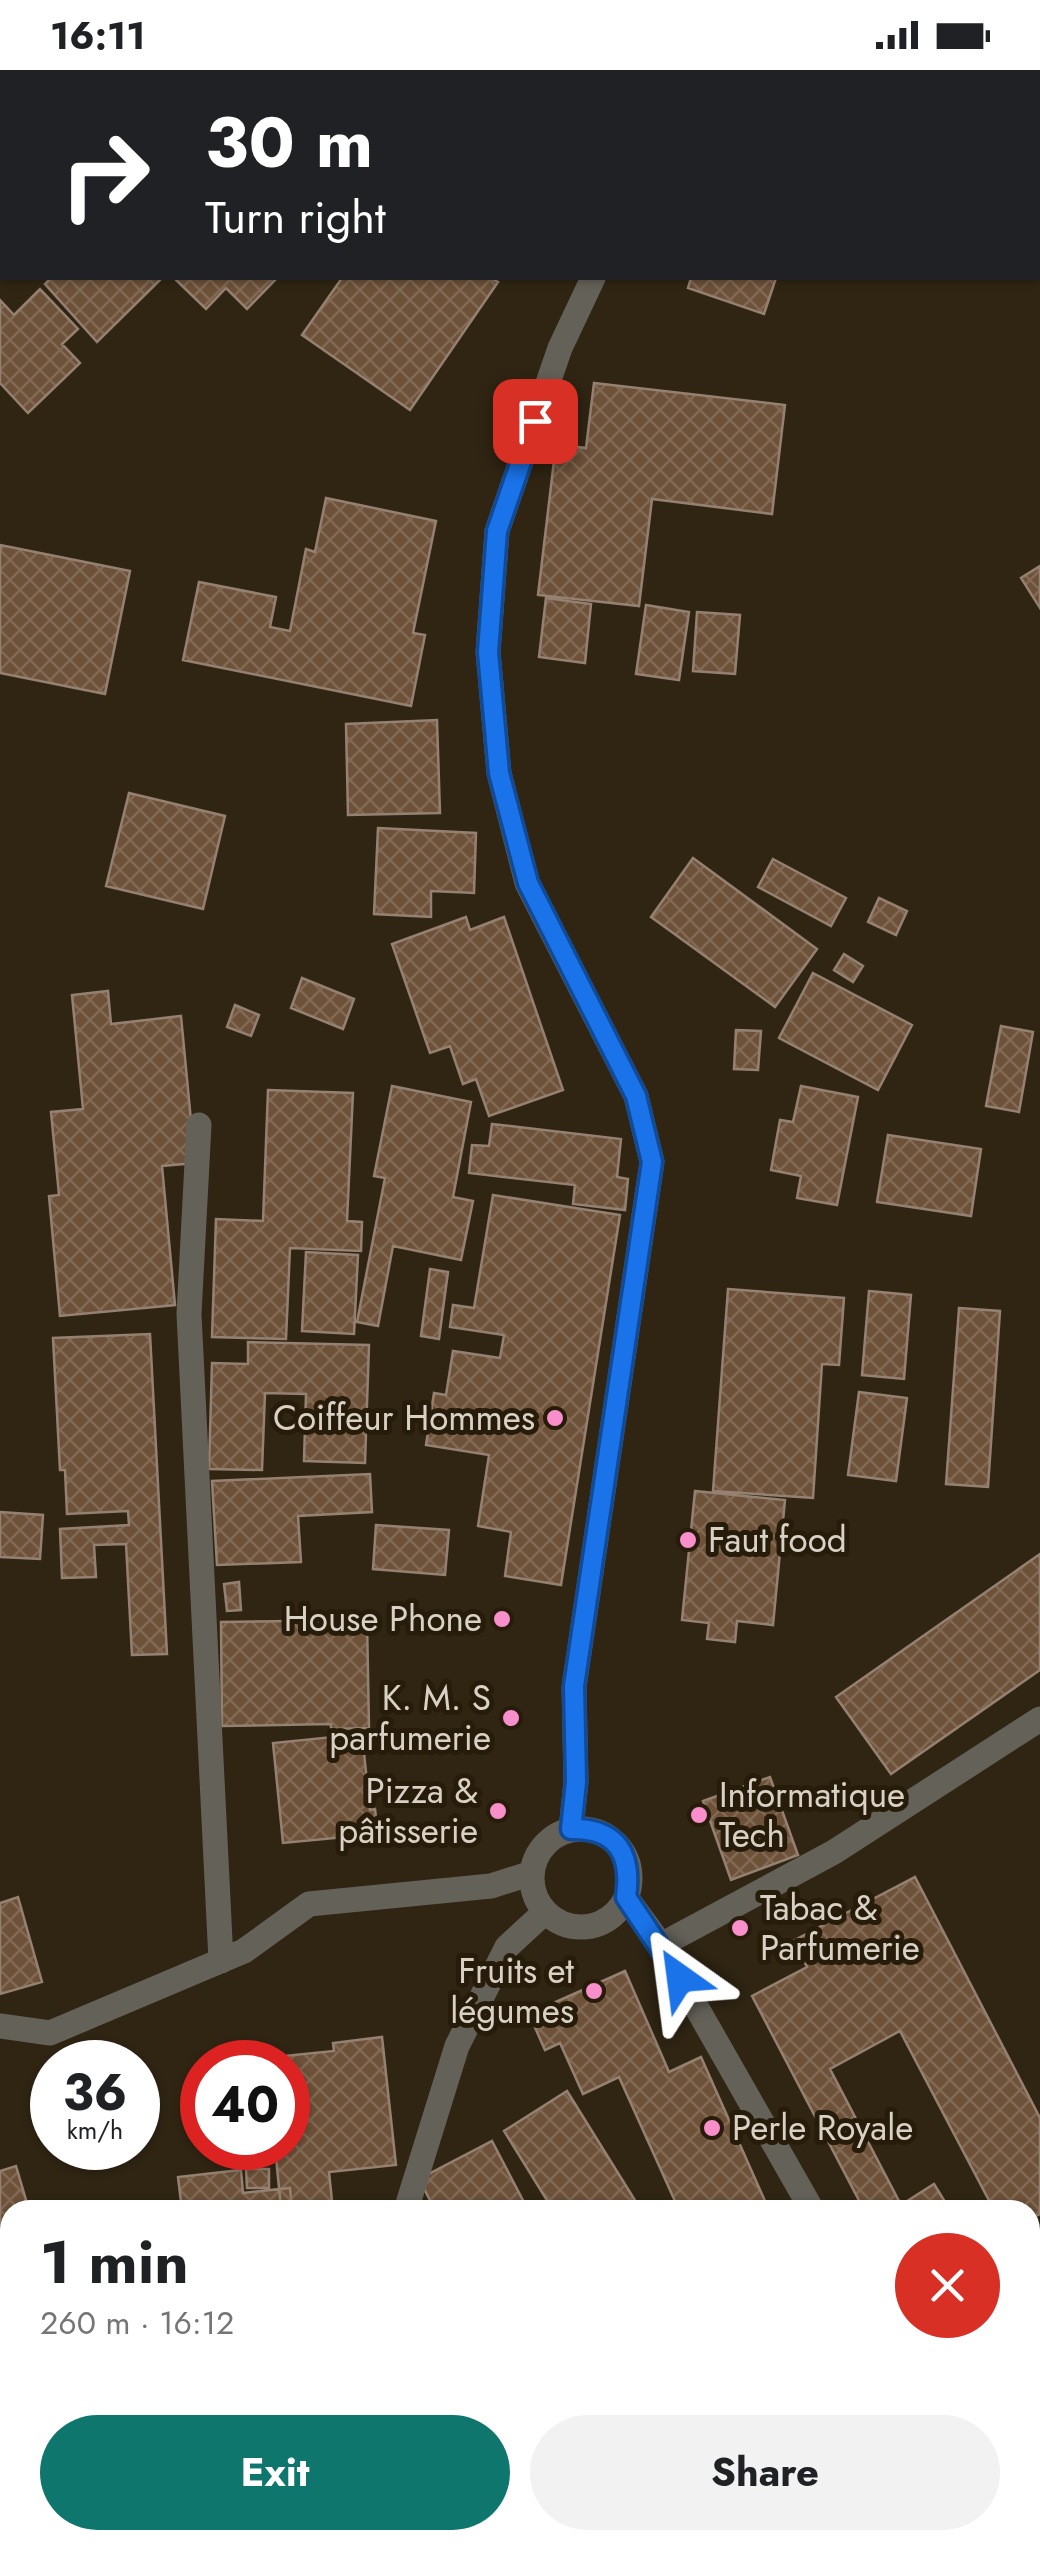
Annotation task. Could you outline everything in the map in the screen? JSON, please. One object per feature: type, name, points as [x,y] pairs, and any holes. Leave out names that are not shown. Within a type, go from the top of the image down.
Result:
[{"type":"street","points":[[571,1829],[576,1782],[574,1686],[652,1162],[636,1096],[528,883],[499,773],[488,652],[497,531],[560,348],[592,280]]},
{"type":"street","points":[[199,1125],[189,1314],[221,1961]]},
{"type":"street","points":[[661,1945],[834,1852],[1040,1720]]},
{"type":"street","points":[[571,1829],[588,1829],[614,1841],[630,1872],[626,1897],[617,1912],[594,1926],[565,1925],[545,1912],[535,1897],[532,1873],[544,1844],[571,1829]]},
{"type":"street","points":[[0,2026],[50,2033],[244,1951],[309,1904],[491,1886],[532,1873]]},
{"type":"street","points":[[626,1897],[661,1945],[806,2200]]},
{"type":"street","points":[[409,2200],[456,2046],[507,1947],[545,1912]]},
{"type":"building","points":[[49,280],[160,280],[97,342],[45,284]]},
{"type":"building","points":[[176,280],[275,280],[247,309],[226,288],[206,309]]},
{"type":"building","points":[[341,280],[498,282],[410,410],[302,335]]},
{"type":"building","points":[[690,280],[775,280],[764,314],[688,288]]},
{"type":"building","points":[[40,289],[78,329],[62,344],[80,363],[28,413],[0,383],[0,300],[14,315]]},
{"type":"building","points":[[594,383],[785,405],[772,514],[652,499],[639,606],[538,595],[556,444],[586,448]]},
{"type":"building","points":[[326,498],[436,521],[413,633],[425,635],[411,706],[183,660],[199,582],[276,597],[270,627],[290,631],[306,549],[315,552]]},
{"type":"building","points":[[0,545],[130,571],[105,694],[0,673]]},
{"type":"building","points":[[1040,566],[1040,608],[1021,578]]},
{"type":"building","points":[[546,598],[591,604],[585,663],[539,657]]},
{"type":"building","points":[[646,605],[689,612],[679,680],[636,674]]},
{"type":"building","points":[[697,612],[740,615],[735,674],[693,671]]},
{"type":"building","points":[[437,720],[440,813],[348,815],[346,724]]},
{"type":"building","points":[[129,793],[225,816],[203,909],[106,886]]},
{"type":"building","points":[[378,828],[476,833],[474,893],[431,891],[431,917],[374,914]]},
{"type":"building","points":[[693,858],[817,949],[775,1007],[651,917]]},
{"type":"building","points":[[773,859],[846,898],[831,926],[758,887]]},
{"type":"building","points":[[879,898],[907,911],[896,935],[868,922]]},
{"type":"building","points":[[466,917],[470,930],[504,917],[563,1090],[489,1116],[476,1079],[463,1084],[450,1046],[430,1053],[392,944]]},
{"type":"building","points":[[844,954],[863,966],[853,982],[834,970]]},
{"type":"building","points":[[813,973],[912,1025],[878,1090],[779,1038]]},
{"type":"building","points":[[302,978],[354,999],[343,1029],[291,1008]]},
{"type":"building","points":[[108,991],[111,1024],[181,1016],[195,1163],[162,1166],[175,1305],[60,1316],[49,1196],[59,1195],[51,1112],[83,1109],[72,995]]},
{"type":"building","points":[[235,1005],[259,1015],[251,1036],[227,1027]]},
{"type":"building","points":[[1001,1026],[1033,1032],[1019,1112],[986,1106]]},
{"type":"building","points":[[736,1030],[761,1031],[758,1070],[734,1069]]},
{"type":"building","points":[[392,1086],[471,1102],[453,1197],[473,1201],[461,1260],[393,1246],[378,1326],[357,1322],[385,1178],[374,1176]]},
{"type":"building","points":[[801,1086],[858,1097],[837,1205],[797,1198],[801,1176],[771,1170],[780,1120],[793,1122]]},
{"type":"building","points":[[268,1090],[353,1093],[347,1221],[362,1222],[361,1251],[290,1248],[286,1339],[212,1337],[216,1219],[263,1221]]},
{"type":"building","points":[[492,1124],[621,1139],[617,1177],[628,1179],[625,1210],[573,1204],[575,1185],[469,1173],[472,1145],[489,1146]]},
{"type":"building","points":[[888,1135],[981,1149],[971,1216],[877,1202]]},
{"type":"building","points":[[493,1195],[620,1215],[561,1585],[505,1576],[511,1532],[478,1526],[489,1455],[426,1445],[434,1393],[446,1395],[453,1351],[500,1358],[504,1335],[450,1327],[453,1305],[474,1308]]},
{"type":"building","points":[[306,1252],[358,1255],[354,1334],[302,1331]]},
{"type":"building","points":[[430,1269],[448,1272],[439,1339],[421,1336]]},
{"type":"building","points":[[728,1289],[844,1298],[839,1365],[822,1364],[813,1498],[713,1491]]},
{"type":"building","points":[[869,1291],[911,1295],[904,1379],[862,1375]]},
{"type":"building","points":[[959,1308],[1000,1311],[988,1487],[946,1484]]},
{"type":"building","points":[[150,1334],[167,1654],[132,1655],[126,1544],[94,1545],[96,1577],[62,1578],[60,1529],[129,1525],[128,1511],[67,1514],[65,1470],[60,1470],[53,1338]]},
{"type":"building","points":[[248,1342],[369,1345],[365,1463],[304,1461],[306,1394],[265,1393],[262,1470],[209,1469],[212,1363],[248,1364]]},
{"type":"building","points":[[859,1392],[907,1398],[896,1481],[848,1475]]},
{"type":"building","points":[[370,1474],[372,1512],[298,1516],[301,1562],[217,1565],[212,1481]]},
{"type":"building","points":[[695,1491],[785,1500],[773,1625],[737,1621],[735,1642],[707,1639],[709,1623],[682,1620]]},
{"type":"building","points":[[0,1512],[43,1515],[40,1559],[0,1557]]},
{"type":"building","points":[[376,1525],[449,1530],[445,1575],[373,1569]]},
{"type":"building","points":[[1040,1554],[1040,1670],[891,1774],[836,1697]]},
{"type":"building","points":[[239,1582],[241,1610],[227,1611],[224,1584]]},
{"type":"building","points":[[367,1620],[369,1728],[331,1729],[331,1724],[222,1726],[221,1622]]},
{"type":"building","points":[[362,1734],[370,1810],[375,1809],[378,1834],[283,1843],[273,1743]]},
{"type":"building","points":[[770,1777],[798,1855],[731,1880],[703,1801]]},
{"type":"building","points":[[915,1877],[1040,2118],[1040,2200],[989,2200],[900,2031],[830,2069],[898,2200],[859,2200],[752,1996],[807,1967],[793,1941]]},
{"type":"building","points":[[18,1897],[42,1982],[0,1994],[0,1903]]},
{"type":"building","points":[[625,1971],[669,2072],[701,2057],[765,2200],[674,2200],[619,2077],[583,2094],[560,2043],[545,2050],[529,2014]]},
{"type":"building","points":[[382,2037],[396,2165],[329,2172],[332,2200],[280,2200],[277,2170],[310,2170],[310,2053],[334,2051],[333,2043]]},
{"type":"building","points":[[567,2091],[635,2200],[547,2200],[504,2131]]},
{"type":"building","points":[[492,2141],[523,2200],[430,2200],[419,2179]]},
{"type":"building","points":[[16,2166],[26,2200],[0,2200],[0,2171]]},
{"type":"building","points":[[241,2170],[243,2193],[290,2188],[291,2200],[181,2200],[178,2177]]},
{"type":"building","points":[[246,2170],[269,2170],[269,2188],[247,2188]]},
{"type":"building","points":[[934,2184],[944,2200],[909,2200]]},
{"type":"place","name":"Coiffeur Hommes","points":[[555,1418]]},
{"type":"place","name":"Faut food","points":[[688,1540]]},
{"type":"place","name":"House Phone","points":[[502,1619]]},
{"type":"place","name":"K. M. S parfumerie","points":[[511,1718]]},
{"type":"place","name":"Pizza & pâtisserie","points":[[498,1811]]},
{"type":"place","name":"Informatique Tech","points":[[699,1815]]},
{"type":"place","name":"Tabac & Parfumerie","points":[[740,1928]]},
{"type":"place","name":"Fruits et légumes","points":[[594,1991]]},
{"type":"place","name":"Perle Royale","points":[[712,2128]]},
{"type":"route","points":[[535,421],[497,531],[488,652],[499,773],[528,883],[636,1096],[652,1162],[574,1686],[576,1782],[571,1829],[598,1832],[614,1841],[625,1856],[630,1872],[626,1897],[680,1978]]}]
